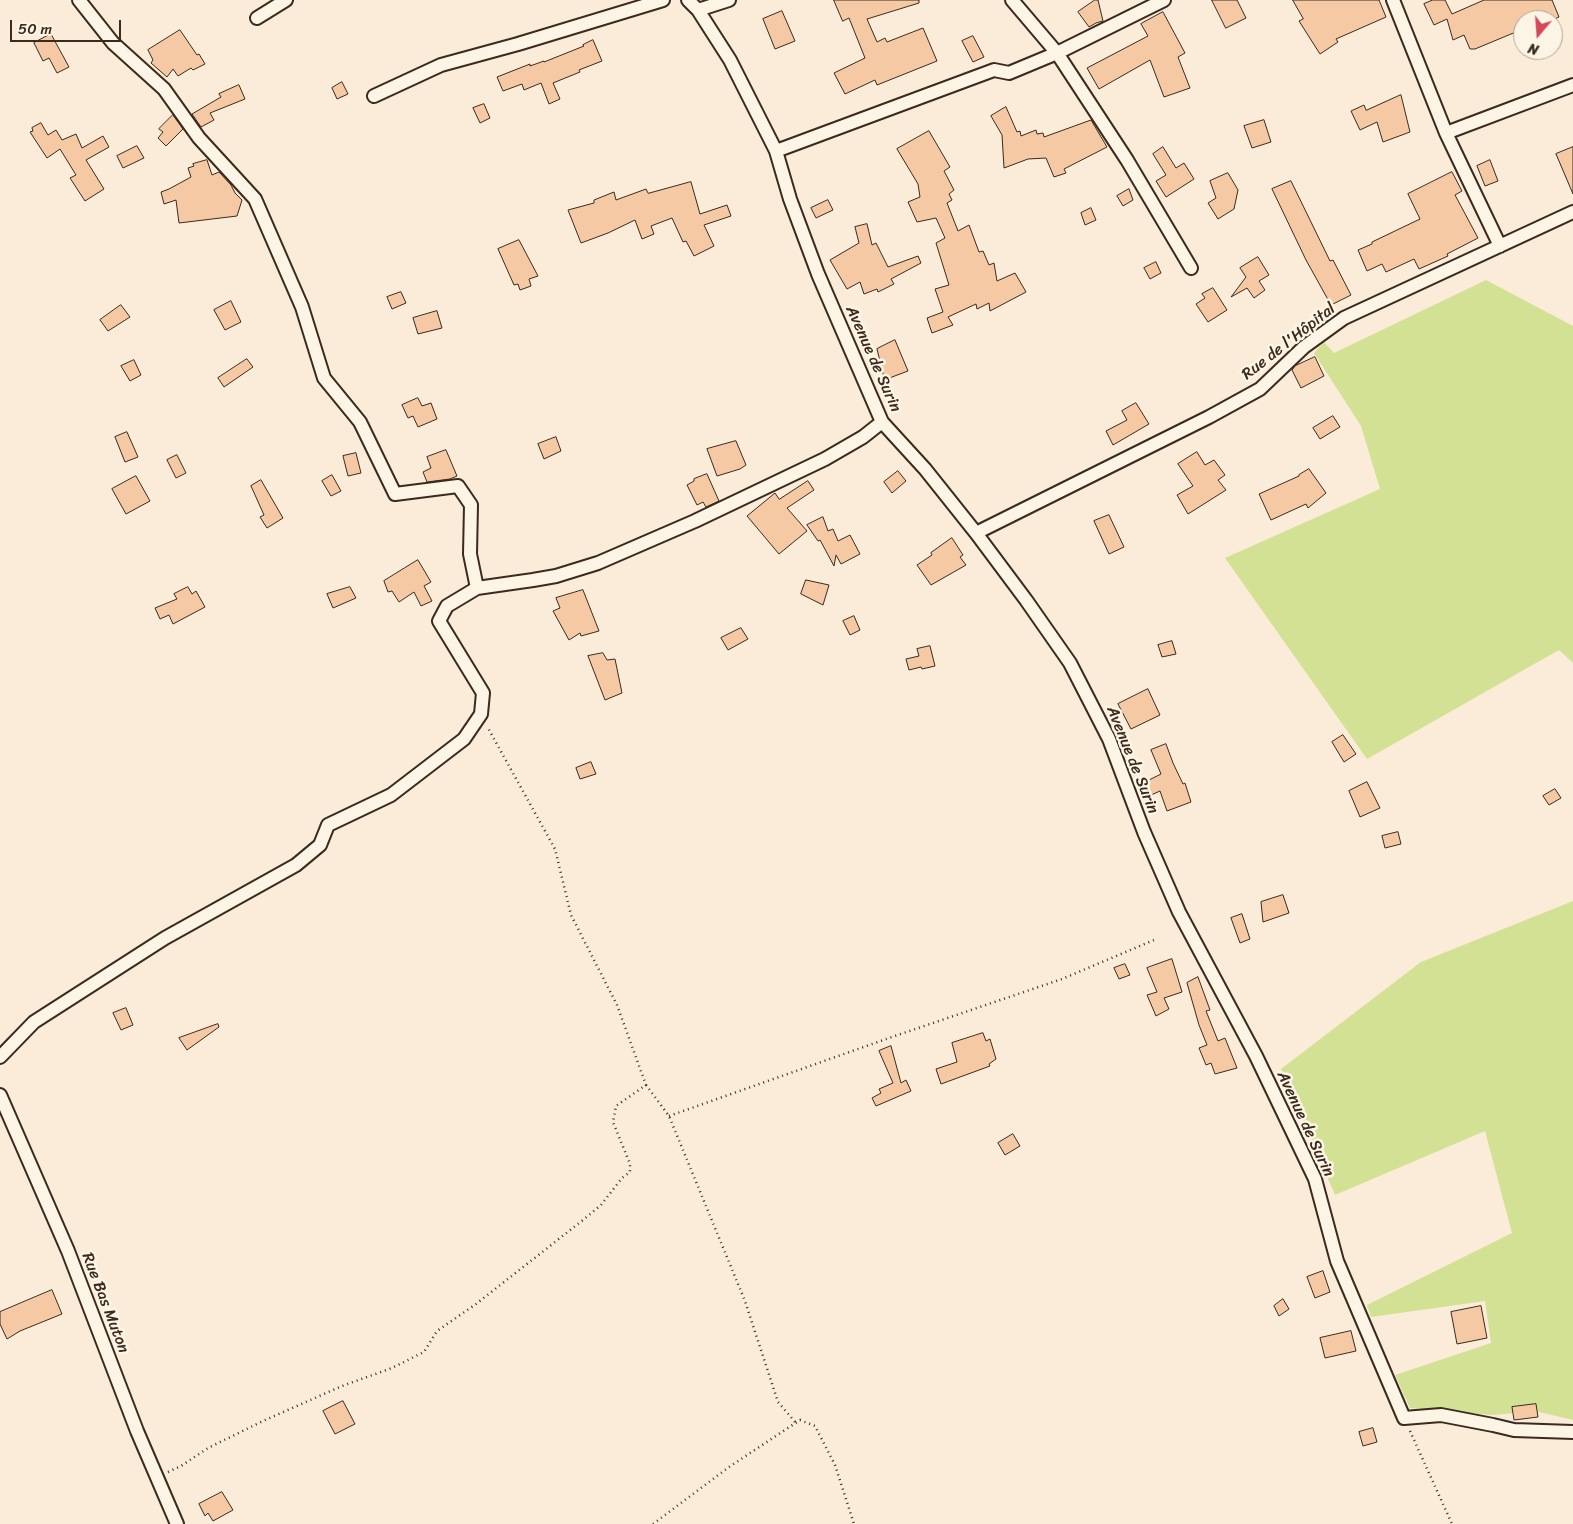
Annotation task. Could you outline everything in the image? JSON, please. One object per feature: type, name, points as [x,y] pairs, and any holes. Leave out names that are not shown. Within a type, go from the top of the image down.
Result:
[{"type":"street","points":[[79,0],[113,44],[164,89],[199,138],[254,199],[302,308],[324,378],[360,422],[395,494],[458,486],[471,505],[470,554],[476,588]]},
{"type":"street","points":[[257,18],[286,0]]},
{"type":"street","points":[[374,96],[441,65],[663,0]]},
{"type":"street","name":"Avenue de Surin","points":[[688,0],[698,10],[730,60],[776,151],[790,199],[818,274],[882,422],[925,469],[1026,600],[1070,663],[1109,739],[1144,832],[1179,912],[1256,1056],[1315,1179],[1337,1261],[1404,1418]]},
{"type":"street","points":[[698,10],[729,0]]},
{"type":"street","points":[[1012,0],[1057,53],[1127,160],[1191,268]]},
{"type":"street","points":[[776,151],[994,70],[1009,73],[1057,53],[1164,0]]},
{"type":"street","points":[[1393,0],[1446,133],[1500,246]]},
{"type":"street","points":[[1446,133],[1573,85]]},
{"type":"street","name":"Rue de l'Hôpital","points":[[976,533],[1209,417],[1260,389],[1304,347],[1344,318],[1573,212]]},
{"type":"street","points":[[0,1057],[34,1022],[165,938],[296,865],[320,845],[328,825],[391,796],[464,739],[481,714],[483,693],[439,621],[447,606],[476,588],[540,579],[598,563],[695,521],[825,459],[863,437],[882,422]]},
{"type":"street","name":"Rue Bas Muton","points":[[0,1096],[68,1251],[137,1431],[177,1524]]},
{"type":"street","points":[[1404,1418],[1441,1414],[1514,1430],[1573,1432]]},
{"type":"path","points":[[481,714],[554,850],[571,915],[617,1005],[646,1084],[669,1116],[746,1301],[778,1402],[796,1423]]},
{"type":"path","points":[[669,1116],[1062,979],[1154,940]]},
{"type":"path","points":[[158,1477],[181,1466],[208,1448],[263,1421],[342,1386],[392,1368],[424,1352],[437,1331],[476,1304],[583,1220],[601,1205],[622,1178],[630,1172],[630,1164],[613,1122],[616,1106],[646,1084]]},
{"type":"path","points":[[1404,1418],[1452,1524]]},
{"type":"path","points":[[653,1524],[729,1467],[800,1420],[815,1426],[835,1465],[854,1524]]},
{"type":"green space","points":[[1486,280],[1573,326],[1573,663],[1559,650],[1367,759],[1225,558],[1380,489],[1361,426],[1314,353],[1324,342],[1334,353]]},
{"type":"green space","points":[[1573,901],[1573,1420],[1535,1411],[1493,1415],[1410,1408],[1395,1375],[1491,1343],[1485,1301],[1371,1317],[1367,1305],[1512,1233],[1485,1131],[1335,1195],[1281,1069],[1421,962]]},
{"type":"building","points":[[834,0],[919,0],[919,3],[867,19],[877,42],[885,38],[887,42],[923,28],[937,61],[877,85],[875,80],[845,94],[834,73],[865,58],[849,18],[843,21]]},
{"type":"building","points":[[1095,0],[1098,0],[1103,21],[1089,27],[1078,12]]},
{"type":"building","points":[[1212,0],[1237,0],[1246,18],[1226,28]]},
{"type":"building","points":[[1293,0],[1379,0],[1386,17],[1336,39],[1338,42],[1320,54],[1299,21],[1303,19]]},
{"type":"building","points":[[1433,0],[1445,0],[1452,14],[1484,0],[1552,0],[1556,10],[1513,10],[1513,33],[1475,49],[1470,49],[1464,35],[1453,40],[1447,19],[1434,25],[1424,4]]},
{"type":"building","points":[[782,11],[795,41],[775,49],[763,19]]},
{"type":"building","points":[[1163,12],[1185,53],[1178,57],[1190,88],[1164,97],[1150,60],[1099,89],[1087,68],[1148,36],[1141,24]]},
{"type":"building","points":[[180,30],[205,64],[193,70],[191,68],[178,76],[173,69],[167,77],[151,63],[153,60],[148,50]]},
{"type":"building","points":[[51,34],[69,67],[57,73],[49,58],[43,61],[34,43]]},
{"type":"building","points":[[973,36],[984,57],[973,62],[962,41]]},
{"type":"building","points":[[593,40],[602,61],[553,83],[560,99],[549,104],[541,83],[524,90],[522,84],[503,91],[497,77],[530,64],[530,66],[544,62],[584,46]]},
{"type":"building","points":[[342,82],[348,94],[337,99],[332,88]]},
{"type":"building","points":[[239,85],[245,99],[210,113],[214,120],[201,127],[192,114],[221,97],[219,94]]},
{"type":"building","points":[[1401,95],[1410,132],[1383,142],[1377,122],[1360,130],[1351,111],[1364,105],[1366,110]]},
{"type":"building","points":[[484,104],[490,118],[480,123],[473,108]]},
{"type":"building","points":[[1006,107],[1017,132],[1020,131],[1021,136],[1036,130],[1037,134],[1043,133],[1044,137],[1091,120],[1107,147],[1064,169],[1066,173],[1054,177],[1046,158],[1028,159],[1004,168],[1002,135],[991,116]]},
{"type":"building","points":[[173,115],[183,129],[166,146],[158,138],[163,132],[159,129]]},
{"type":"building","points":[[1264,120],[1271,142],[1252,148],[1244,126]]},
{"type":"building","points":[[41,123],[48,135],[56,130],[62,140],[76,134],[82,148],[103,136],[109,147],[86,160],[104,189],[85,201],[70,178],[76,175],[60,149],[47,158],[30,132],[33,131],[32,128]]},
{"type":"building","points":[[929,131],[950,167],[944,171],[954,190],[949,194],[952,200],[947,203],[958,231],[969,225],[979,252],[983,251],[989,265],[994,263],[997,281],[1015,273],[1026,292],[990,311],[989,303],[977,309],[976,304],[948,317],[953,325],[932,333],[927,318],[943,312],[935,289],[949,285],[936,243],[945,238],[936,218],[917,222],[908,202],[920,197],[918,184],[897,149]]},
{"type":"building","points":[[137,146],[144,158],[123,168],[117,156]]},
{"type":"building","points":[[1163,147],[1176,168],[1184,163],[1194,179],[1166,197],[1156,181],[1166,175],[1153,154]]},
{"type":"building","points":[[1573,147],[1573,194],[1556,154]]},
{"type":"building","points":[[207,160],[212,175],[219,172],[242,200],[237,216],[179,223],[176,200],[164,204],[161,192],[191,177],[188,168],[194,166],[193,164]]},
{"type":"building","points":[[1490,160],[1498,181],[1485,186],[1477,166]]},
{"type":"building","points":[[1452,172],[1462,191],[1455,195],[1478,238],[1447,254],[1448,256],[1419,269],[1414,259],[1386,272],[1382,264],[1367,271],[1358,250],[1420,219],[1408,194]]},
{"type":"building","points":[[1228,173],[1238,190],[1234,209],[1218,219],[1208,203],[1216,198],[1210,181]]},
{"type":"building","points":[[1291,181],[1330,261],[1333,260],[1351,295],[1331,305],[1306,260],[1272,189]]},
{"type":"building","points":[[691,182],[700,214],[727,205],[731,216],[704,225],[714,246],[694,256],[686,241],[683,242],[672,218],[651,226],[654,234],[642,239],[635,220],[581,243],[568,210],[594,203],[594,200],[614,192],[616,200],[646,189],[648,193]]},
{"type":"building","points":[[1129,189],[1133,200],[1123,206],[1117,196]]},
{"type":"building","points":[[828,200],[833,210],[816,218],[811,208]]},
{"type":"building","points":[[1091,208],[1096,220],[1085,225],[1081,213]]},
{"type":"building","points":[[867,224],[872,245],[876,243],[888,267],[918,256],[921,263],[891,279],[894,284],[878,292],[877,289],[864,294],[860,282],[847,289],[830,260],[859,243],[855,227]]},
{"type":"building","points":[[519,240],[538,276],[529,279],[531,286],[520,290],[518,284],[514,285],[498,249]]},
{"type":"building","points":[[1258,257],[1269,275],[1259,281],[1265,290],[1254,298],[1247,288],[1231,297],[1246,277],[1240,268]]},
{"type":"building","points":[[1156,262],[1161,273],[1150,279],[1144,268]]},
{"type":"building","points":[[1213,288],[1227,310],[1208,322],[1196,304],[1205,298],[1202,294]]},
{"type":"building","points":[[401,292],[406,303],[392,309],[387,297]]},
{"type":"building","points":[[231,301],[241,322],[225,330],[214,310]]},
{"type":"building","points":[[121,305],[130,317],[108,331],[100,320]]},
{"type":"building","points":[[437,311],[442,328],[418,334],[413,318]]},
{"type":"building","points":[[895,340],[908,371],[885,382],[877,349]]},
{"type":"building","points":[[1315,357],[1324,376],[1301,388],[1292,370],[1295,366]]},
{"type":"building","points":[[247,359],[253,367],[224,387],[218,378]]},
{"type":"building","points":[[134,360],[141,375],[130,381],[121,366]]},
{"type":"building","points":[[418,398],[422,406],[431,403],[437,419],[418,427],[413,416],[408,418],[402,405]]},
{"type":"building","points":[[1136,403],[1149,424],[1113,445],[1106,431],[1127,420],[1122,411]]},
{"type":"building","points":[[1333,416],[1340,427],[1320,439],[1313,428]]},
{"type":"building","points":[[127,432],[138,457],[125,462],[115,437]]},
{"type":"building","points":[[556,437],[561,451],[544,459],[538,444]]},
{"type":"building","points":[[736,441],[746,465],[740,469],[717,476],[707,449]]},
{"type":"building","points":[[446,450],[457,476],[450,479],[427,482],[423,472],[431,468],[427,457]]},
{"type":"building","points":[[1197,452],[1205,465],[1214,460],[1225,475],[1218,480],[1226,490],[1188,514],[1177,495],[1193,486],[1178,464]]},
{"type":"building","points":[[356,453],[361,473],[348,476],[343,456]]},
{"type":"building","points":[[177,455],[186,473],[176,478],[167,460]]},
{"type":"building","points":[[1309,469],[1326,493],[1308,508],[1306,504],[1271,520],[1259,494],[1299,476]]},
{"type":"building","points":[[898,471],[906,481],[892,493],[884,482]]},
{"type":"building","points":[[707,474],[719,501],[706,507],[703,502],[697,505],[687,485],[694,481],[694,479]]},
{"type":"building","points":[[332,475],[341,491],[331,496],[322,481]]},
{"type":"building","points":[[136,476],[150,501],[126,514],[112,489]]},
{"type":"building","points":[[261,480],[283,518],[267,528],[260,517],[264,515],[251,486]]},
{"type":"building","points":[[808,481],[814,490],[787,508],[807,531],[779,554],[747,516],[775,493],[779,499]]},
{"type":"building","points":[[1109,515],[1124,547],[1109,554],[1094,521]]},
{"type":"building","points":[[823,517],[828,531],[833,529],[838,541],[850,535],[860,554],[841,564],[836,555],[834,566],[820,540],[818,541],[807,525]]},
{"type":"building","points":[[952,538],[963,555],[960,557],[966,565],[931,585],[917,565]]},
{"type":"building","points":[[418,560],[431,582],[424,586],[432,601],[421,606],[414,592],[399,602],[392,591],[388,592],[384,581]]},
{"type":"building","points":[[806,580],[829,585],[823,605],[801,594]]},
{"type":"building","points":[[188,587],[192,594],[196,591],[205,607],[173,624],[169,615],[160,619],[155,608],[177,599],[174,594]]},
{"type":"building","points":[[350,587],[356,598],[333,608],[327,594]]},
{"type":"building","points":[[583,590],[599,631],[581,636],[580,633],[569,640],[553,611],[560,608],[556,598]]},
{"type":"building","points":[[854,616],[860,630],[850,635],[843,621]]},
{"type":"building","points":[[741,628],[748,639],[728,650],[721,638]]},
{"type":"building","points":[[1172,641],[1176,654],[1162,657],[1158,645]]},
{"type":"building","points":[[930,646],[935,666],[909,670],[906,659],[919,656],[917,649]]},
{"type":"building","points":[[603,653],[607,660],[615,659],[622,693],[605,700],[588,656]]},
{"type":"building","points":[[1148,689],[1160,715],[1131,729],[1118,704]]},
{"type":"building","points":[[1343,735],[1356,754],[1344,762],[1332,742]]},
{"type":"building","points":[[1166,744],[1183,784],[1185,783],[1191,802],[1167,811],[1160,791],[1149,796],[1143,783],[1161,774],[1151,750]]},
{"type":"building","points":[[591,762],[596,774],[580,779],[576,768]]},
{"type":"building","points":[[1367,782],[1380,808],[1360,817],[1349,791]]},
{"type":"building","points":[[1555,789],[1561,798],[1549,805],[1543,796]]},
{"type":"building","points":[[1398,832],[1401,844],[1385,848],[1382,836]]},
{"type":"building","points":[[1283,895],[1289,913],[1263,922],[1261,902]]},
{"type":"building","points":[[1242,914],[1250,939],[1240,943],[1231,918]]},
{"type":"building","points":[[1172,959],[1182,992],[1164,998],[1169,1009],[1156,1016],[1147,995],[1157,992],[1147,968]]},
{"type":"building","points":[[1125,964],[1130,975],[1119,979],[1114,968]]},
{"type":"building","points":[[1198,977],[1210,1010],[1206,1011],[1218,1041],[1225,1038],[1237,1068],[1215,1074],[1211,1063],[1206,1065],[1199,1048],[1207,1045],[1187,983]]},
{"type":"building","points":[[126,1008],[133,1025],[121,1030],[113,1013]]},
{"type":"building","points":[[218,1024],[219,1027],[187,1050],[179,1038]]},
{"type":"building","points":[[983,1033],[986,1041],[990,1039],[996,1059],[989,1064],[990,1066],[941,1084],[936,1069],[957,1062],[952,1043]]},
{"type":"building","points":[[891,1046],[901,1083],[906,1080],[911,1091],[876,1106],[872,1098],[881,1093],[879,1089],[893,1083],[879,1051]]},
{"type":"building","points":[[1013,1134],[1020,1146],[1005,1155],[998,1143]]},
{"type":"building","points":[[1323,1271],[1330,1292],[1315,1298],[1307,1277]]},
{"type":"building","points":[[52,1290],[62,1314],[20,1331],[7,1339],[0,1324],[0,1312]]},
{"type":"building","points":[[1283,1299],[1289,1309],[1279,1316],[1274,1306]]},
{"type":"building","points":[[1481,1306],[1487,1338],[1457,1344],[1451,1312]]},
{"type":"building","points":[[1351,1331],[1356,1351],[1325,1358],[1320,1338]]},
{"type":"building","points":[[343,1401],[355,1424],[335,1434],[323,1411]]},
{"type":"building","points":[[1536,1404],[1538,1417],[1514,1420],[1512,1407]]},
{"type":"building","points":[[1373,1428],[1377,1442],[1363,1446],[1359,1432]]},
{"type":"building","points":[[222,1492],[233,1510],[213,1521],[208,1513],[205,1516],[199,1504]]}]
